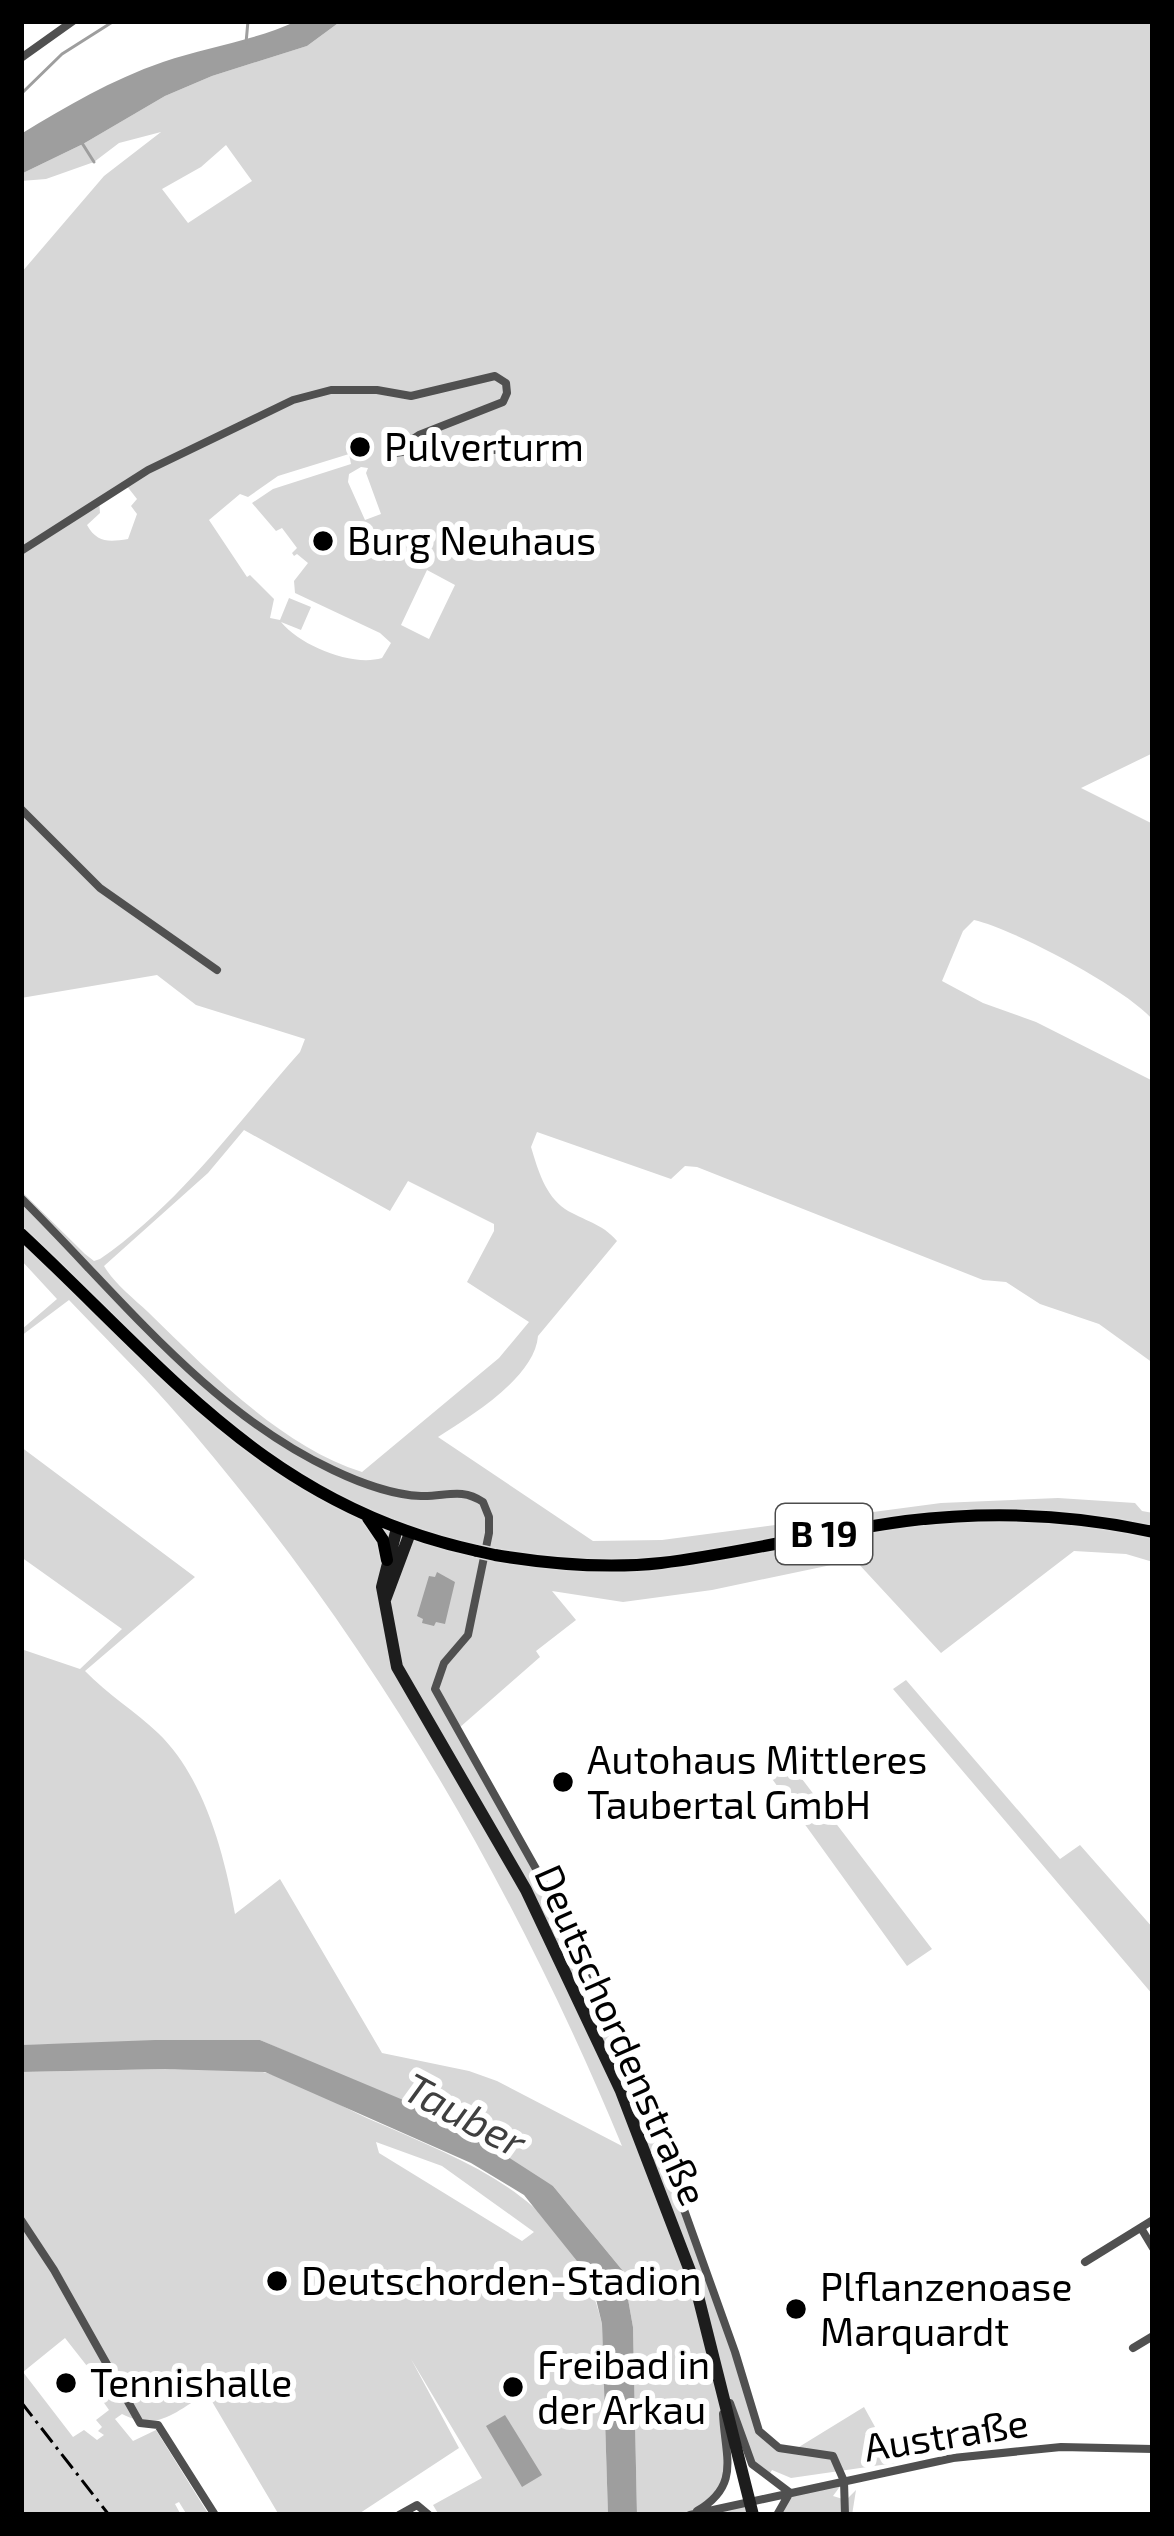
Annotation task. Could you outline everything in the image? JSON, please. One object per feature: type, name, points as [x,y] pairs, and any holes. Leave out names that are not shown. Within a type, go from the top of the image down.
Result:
[{"type":"main road","name":"B 19","points":[[21,1234],[225,1430],[295,1480],[367,1517],[477,1551],[606,1566],[658,1563],[893,1523],[986,1515],[1079,1520],[1153,1532]]},
{"type":"main road","points":[[367,1517],[383,1540],[387,1560]]},
{"type":"street","points":[[21,58],[74,21]]},
{"type":"street","points":[[21,550],[148,470],[293,400],[331,390],[411,396],[495,376],[506,383],[502,402],[419,435],[392,453],[438,448],[513,451]]},
{"type":"street","points":[[21,809],[100,888],[217,970]]},
{"type":"street","points":[[21,1198],[182,1360],[283,1442],[363,1483],[421,1496],[460,1492],[483,1502],[489,1533],[468,1635],[437,1677],[440,1699],[567,1924],[639,2084],[759,2432],[779,2448],[826,2452],[838,2462],[844,2481],[844,2515]]},
{"type":"street","points":[[384,1601],[404,1530]]},
{"type":"street","name":"Deutschordenstraße","points":[[404,1530],[387,1560],[382,1587],[392,1652],[404,1683],[526,1890],[621,2091],[695,2284],[751,2508]]},
{"type":"street","points":[[21,2220],[140,2423],[162,2429],[215,2515]]},
{"type":"street","points":[[1085,2262],[1153,2220]]},
{"type":"street","points":[[1141,2228],[1153,2248]]},
{"type":"street","points":[[1133,2348],[1153,2336]]},
{"type":"street","points":[[724,2390],[752,2464],[790,2492],[777,2515]]},
{"type":"street","points":[[690,2515],[713,2501],[726,2484],[724,2390]]},
{"type":"street","name":"Austraße","points":[[690,2515],[751,2508],[790,2492],[953,2458],[1061,2447],[1153,2449]]},
{"type":"street","points":[[399,2515],[417,2505],[429,2515]]},
{"type":"shaded area","points":[[297,21],[341,21],[307,46],[165,96],[21,174],[21,134],[72,104],[163,62]]},
{"type":"shaded area","points":[[341,21],[1153,21],[1153,753],[1081,788],[1153,824],[1153,1020],[1069,962],[974,920],[963,931],[942,981],[1153,1081],[1153,1363],[1099,1324],[1040,1304],[1006,1282],[983,1280],[697,1167],[685,1166],[671,1179],[537,1132],[531,1147],[552,1197],[617,1241],[538,1336],[526,1366],[514,1380],[438,1437],[593,1541],[662,1540],[941,1503],[1058,1498],[1135,1503],[1153,1513],[1153,1562],[1126,1554],[1074,1551],[941,1653],[855,1560],[712,1590],[623,1602],[552,1591],[576,1620],[536,1651],[540,1657],[459,1728],[567,1924],[639,2084],[735,2352],[752,2417],[767,2440],[794,2450],[864,2407],[895,2463],[791,2478],[772,2470],[768,2477],[752,2464],[734,2414],[726,2484],[696,2512],[750,2501],[753,2515],[637,2515],[633,2327],[623,2271],[553,2186],[260,2040],[21,2045],[21,1649],[80,1669],[122,1629],[21,1557],[21,1447],[195,1577],[85,1671],[158,1733],[188,1771],[210,1817],[235,1914],[280,1879],[382,2053],[497,2081],[622,2146],[579,2046],[481,1851],[368,1665],[306,1576],[169,1405],[69,1300],[21,1336],[21,1330],[57,1299],[21,1260],[21,1191],[85,1254],[94,1261],[100,1259],[182,1188],[300,1052],[305,1039],[196,1005],[157,975],[21,998],[21,273],[104,176],[161,132],[119,143],[94,162],[46,179],[21,181],[21,174],[165,96],[307,46]],"holes":[[[226,145],[252,181],[188,223],[162,189],[201,167]],[[349,454],[351,464],[273,489],[252,503],[276,531],[282,528],[297,548],[294,556],[308,563],[294,581],[295,593],[380,633],[391,643],[382,658],[342,657],[301,639],[281,622],[301,630],[311,607],[289,598],[280,620],[270,618],[274,599],[247,577],[209,520],[240,494],[248,497],[278,476]],[[368,468],[381,514],[365,520],[349,474]],[[126,485],[137,499],[131,506],[137,514],[128,539],[109,541],[95,535],[87,525],[100,513],[99,500]],[[427,570],[455,585],[429,639],[401,625]],[[244,1130],[390,1211],[408,1181],[494,1224],[467,1282],[529,1322],[499,1358],[362,1472],[274,1426],[221,1382],[104,1266],[208,1173]]]},
{"type":"shaded area","points":[[437,1572],[455,1582],[445,1624],[434,1626],[417,1616],[429,1576]]},
{"type":"shaded area","points":[[906,1680],[1060,1859],[1080,1845],[1153,1928],[1153,1995],[893,1689]]},
{"type":"shaded area","points":[[789,1762],[932,1949],[907,1966],[770,1776]]},
{"type":"shaded area","points":[[260,2040],[451,2120],[553,2186],[623,2271],[633,2327],[637,2515],[608,2515],[602,2324],[595,2295],[581,2266],[524,2195],[471,2163],[265,2072],[21,2072],[21,2045]]},
{"type":"shaded area","points":[[217,2068],[267,2073],[446,2153],[514,2192],[568,2245],[588,2281],[602,2324],[608,2515],[439,2515],[433,2505],[482,2478],[411,2359],[459,2448],[357,2515],[279,2515],[207,2393],[156,2420],[122,2414],[115,2419],[133,2441],[156,2430],[209,2515],[187,2515],[179,2502],[175,2504],[181,2515],[21,2515],[21,2072]],"holes":[[[376,2142],[442,2166],[534,2232],[522,2241],[379,2153]],[[65,2338],[109,2394],[102,2400],[109,2410],[96,2420],[104,2435],[97,2440],[84,2430],[73,2437],[23,2372]]]},
{"type":"shaded area","points":[[505,2415],[542,2475],[522,2487],[486,2426]]},
{"type":"shaded area","points":[[844,2481],[833,2496],[846,2500],[856,2490],[852,2515],[777,2515],[790,2492]]},
{"type":"waterway","points":[[21,94],[62,54],[114,21]]},
{"type":"waterway","points":[[246,43],[248,21]]},
{"type":"waterway","points":[[82,143],[94,162]]},
{"type":"railway","points":[[21,2402],[109,2515]]},
{"type":"place","name":"Pulverturm","points":[[360,447]]},
{"type":"place","name":"Burg Neuhaus","points":[[323,541]]},
{"type":"place","name":"Autohaus Mittleres Taubertal GmbH","points":[[563,1782]]},
{"type":"place","name":"Deutschorden-Stadion","points":[[277,2281]]},
{"type":"place","name":"Plflanzenoase Marquardt","points":[[796,2309]]},
{"type":"place","name":"Tennishalle","points":[[66,2383]]},
{"type":"place","name":"Freibad in der Arkau","points":[[513,2387]]},
{"type":"water label","name":"Tauber","points":[[465,2115]]}]
